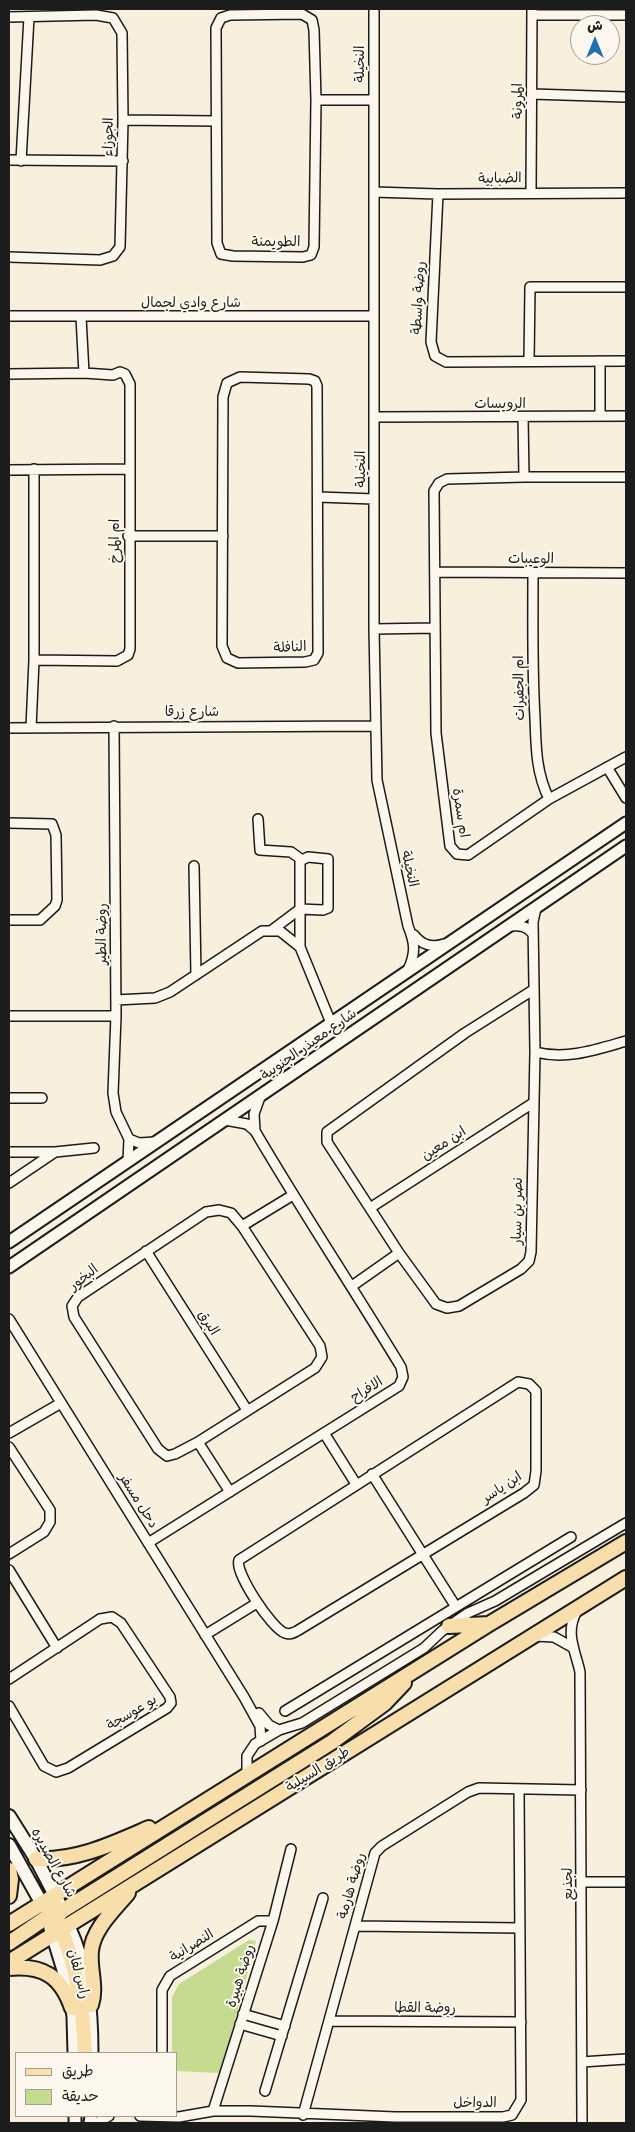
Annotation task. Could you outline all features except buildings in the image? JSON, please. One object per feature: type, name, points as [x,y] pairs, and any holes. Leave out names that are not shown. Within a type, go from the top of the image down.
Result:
[{"type":"main road","points":[[85,2052],[80,1998],[61,1931],[52,1912],[56,1896],[247,1774],[489,1624],[626,1542]]},
{"type":"main road","name":"طريق السيلية","points":[[9,1962],[626,1578]]},
{"type":"main road","points":[[449,1626],[489,1624]]},
{"type":"main road","points":[[9,1943],[52,1912],[351,1729],[384,1703],[414,1671]]},
{"type":"main road","points":[[36,1859],[59,1858],[97,1850],[191,1810]]},
{"type":"main road","name":"شارع الصديره","points":[[9,1816],[56,1896]]},
{"type":"main road","name":"شارع الصديره","points":[[9,1845],[36,1891],[52,1912]]},
{"type":"main road","points":[[9,1870],[11,1880],[9,1896]]},
{"type":"main road","points":[[91,2005],[94,1994],[91,1961],[93,1940],[134,1884]]},
{"type":"main road","points":[[9,1924],[52,1912]]},
{"type":"main road","points":[[9,1968],[31,1967],[49,1974],[61,1985],[72,2008]]},
{"type":"street","name":"النخيلة","points":[[374,9],[375,726],[377,780],[408,926],[415,942],[415,949],[408,970]]},
{"type":"street","points":[[532,12],[626,15]]},
{"type":"street","name":"المرونة","points":[[531,192],[532,12]]},
{"type":"street","name":"الطويمنة","points":[[302,14],[312,20],[316,100],[314,247],[311,255],[303,257],[233,256],[221,254],[216,243],[216,121],[216,28],[221,18],[230,15],[302,14]]},
{"type":"street","name":"الجوزاء","points":[[9,17],[96,15],[113,18],[122,33],[124,120],[120,247],[113,256],[100,260],[9,257]]},
{"type":"street","points":[[21,161],[29,17]]},
{"type":"street","points":[[532,94],[626,97]]},
{"type":"street","points":[[316,100],[374,100]]},
{"type":"street","points":[[124,120],[216,121]]},
{"type":"street","points":[[9,160],[123,161]]},
{"type":"street","name":"الضبابية","points":[[374,192],[438,194],[531,192],[626,193]]},
{"type":"street","name":"روضة واسطة","points":[[438,194],[431,342],[435,356],[446,362],[529,360],[626,361]]},
{"type":"street","points":[[529,360],[530,287],[626,287]]},
{"type":"street","name":"شارع وادي لجمال","points":[[9,316],[374,316]]},
{"type":"street","points":[[81,317],[84,373]]},
{"type":"street","points":[[600,361],[600,416]]},
{"type":"street","name":"ام المرخ","points":[[9,374],[84,373],[113,375],[120,372],[125,374],[130,384],[128,536],[130,649],[128,654],[117,661],[34,660]]},
{"type":"street","name":"النافلة","points":[[240,377],[301,378],[315,381],[319,392],[318,653],[314,660],[305,662],[238,663],[227,658],[222,646],[223,536],[224,389],[233,380],[240,377]]},
{"type":"street","name":"الرويسات","points":[[374,417],[523,418],[626,416]]},
{"type":"street","points":[[523,418],[524,477]]},
{"type":"street","points":[[31,728],[34,660],[34,469]]},
{"type":"street","points":[[9,470],[129,469]]},
{"type":"street","name":"ام سمرة","points":[[626,477],[447,479],[439,483],[434,491],[436,733],[450,846],[456,854],[468,855],[549,800],[626,756]]},
{"type":"street","points":[[318,497],[374,499]]},
{"type":"street","points":[[128,536],[223,536]]},
{"type":"street","name":"الوعيبات","points":[[435,572],[626,573]]},
{"type":"street","name":"ام الجفيرات","points":[[533,573],[533,690],[537,769],[549,800]]},
{"type":"street","points":[[374,628],[435,628]]},
{"type":"street","name":"روضة الطير","points":[[114,726],[116,1000],[114,1104],[129,1139],[128,1161]]},
{"type":"street","name":"شارع زرقا","points":[[9,728],[375,726]]},
{"type":"street","points":[[607,767],[626,798]]},
{"type":"street","points":[[258,820],[260,850],[291,852],[302,860]]},
{"type":"street","points":[[9,823],[52,824],[56,835],[57,900],[55,906],[40,920],[9,920]]},
{"type":"street","name":"شارع معيذر الجنوبية","points":[[9,1242],[626,823]]},
{"type":"street","name":"شارع معيذر الجنوبية","points":[[9,1267],[626,846]]},
{"type":"street","points":[[272,930],[300,909],[323,910],[328,908],[328,859],[308,858],[302,860]]},
{"type":"street","points":[[302,860],[300,862],[300,947],[331,1023]]},
{"type":"street","points":[[194,866],[196,975]]},
{"type":"street","name":"نصر بن سيار","points":[[533,990],[465,1033],[327,1132],[327,1142],[399,1253],[436,1304],[447,1308],[459,1306],[521,1269],[529,1261],[531,1252],[535,1052],[533,918],[536,908]]},
{"type":"street","points":[[510,926],[518,925],[525,927],[533,934]]},
{"type":"street","points":[[408,926],[424,944],[434,946],[450,942]]},
{"type":"street","points":[[116,1000],[155,998],[170,992],[262,931],[280,931],[300,947]]},
{"type":"street","points":[[9,1016],[116,1016]]},
{"type":"street","points":[[535,1052],[549,1056],[582,1054],[626,1041]]},
{"type":"street","points":[[255,1131],[254,1114],[260,1097]]},
{"type":"street","points":[[9,1098],[42,1098]]},
{"type":"street","name":"ابن معين","points":[[370,1208],[533,1103]]},
{"type":"street","points":[[225,1120],[247,1124],[255,1131]]},
{"type":"street","name":"الافراح","points":[[148,1543],[399,1386],[403,1377],[401,1368],[352,1286],[293,1195],[255,1131]]},
{"type":"street","points":[[129,1139],[139,1144],[155,1142]]},
{"type":"street","points":[[9,1152],[55,1152],[94,1148]]},
{"type":"street","points":[[9,1183],[55,1152]]},
{"type":"street","points":[[242,1226],[293,1195]]},
{"type":"street","name":"البخور","points":[[219,1210],[231,1213],[242,1226],[320,1346],[322,1357],[315,1368],[198,1442],[167,1456],[158,1449],[74,1317],[72,1306],[78,1297],[146,1251],[206,1212],[219,1210]]},
{"type":"street","name":"البرق","points":[[146,1251],[247,1410]]},
{"type":"street","points":[[352,1286],[399,1253]]},
{"type":"street","name":"دحل مسفر","points":[[9,1320],[244,1697],[260,1726],[261,1741]]},
{"type":"street","name":"ابن ياسر","points":[[518,1382],[529,1384],[536,1391],[536,1471],[534,1485],[524,1493],[290,1634],[280,1631],[257,1603],[238,1568],[239,1560],[372,1474],[518,1382]]},
{"type":"street","points":[[9,1434],[61,1403]]},
{"type":"street","points":[[324,1433],[356,1484]]},
{"type":"street","points":[[198,1442],[230,1492]]},
{"type":"street","points":[[9,1447],[50,1510],[50,1522],[44,1532],[9,1554]]},
{"type":"street","points":[[372,1474],[456,1607]]},
{"type":"street","points":[[247,1774],[247,1756],[252,1748],[261,1741],[279,1730],[302,1723],[429,1644],[440,1632],[472,1610],[495,1601],[626,1523]]},
{"type":"street","points":[[285,1711],[571,1537]]},
{"type":"street","points":[[525,1565],[541,1574]]},
{"type":"street","points":[[525,1565],[528,1582]]},
{"type":"street","points":[[9,1570],[57,1648]]},
{"type":"street","points":[[205,1635],[257,1603]]},
{"type":"street","name":"لجذيع","points":[[579,1607],[571,1626],[572,1647],[580,1672],[582,2123]]},
{"type":"street","name":"بو عوسجة","points":[[9,1679],[100,1619],[112,1617],[117,1619],[170,1697],[170,1706],[68,1768],[56,1772],[44,1766],[9,1706]]},
{"type":"street","points":[[534,1636],[554,1637],[572,1647]]},
{"type":"street","points":[[381,1652],[388,1660],[398,1664]]},
{"type":"street","points":[[381,1652],[384,1672]]},
{"type":"street","name":"دحل مسفر","points":[[244,1697],[250,1701],[266,1722],[279,1730]]},
{"type":"street","name":"روضة هارمة","points":[[303,2114],[375,1853],[382,1846],[468,1792],[479,1788],[581,1790]]},
{"type":"street","name":"الدواخل","points":[[162,2117],[184,2117],[213,2111],[251,2111],[395,2120],[502,2117],[512,2115],[521,2100],[520,1789]]},
{"type":"street","name":"روضة هبيرة","points":[[213,2111],[273,1920],[291,1849]]},
{"type":"street","points":[[582,1882],[626,1882]]},
{"type":"street","points":[[265,2091],[323,1898]]},
{"type":"street","name":"النصرانية","points":[[162,2052],[162,1990],[170,1976],[258,1920],[273,1920]]},
{"type":"street","points":[[355,1926],[520,1928]]},
{"type":"street","name":"راس لفان","points":[[61,1931],[82,1959],[88,1981],[91,2005],[92,2052]]},
{"type":"street","name":"راس لفان","points":[[61,1931],[72,2008],[74,2052]]},
{"type":"street","points":[[244,2014],[284,2026]]},
{"type":"street","name":"روضة القطا","points":[[328,2021],[521,2022]]},
{"type":"street","points":[[240,2024],[282,2036]]},
{"type":"street","points":[[582,2059],[612,2062],[625,2059]]},
{"type":"street","points":[[96,2123],[107,2117]]},
{"type":"green space","points":[[249,1940],[256,1941],[221,2073],[178,2071],[178,2052],[172,2052],[172,1997],[179,1984]]}]
